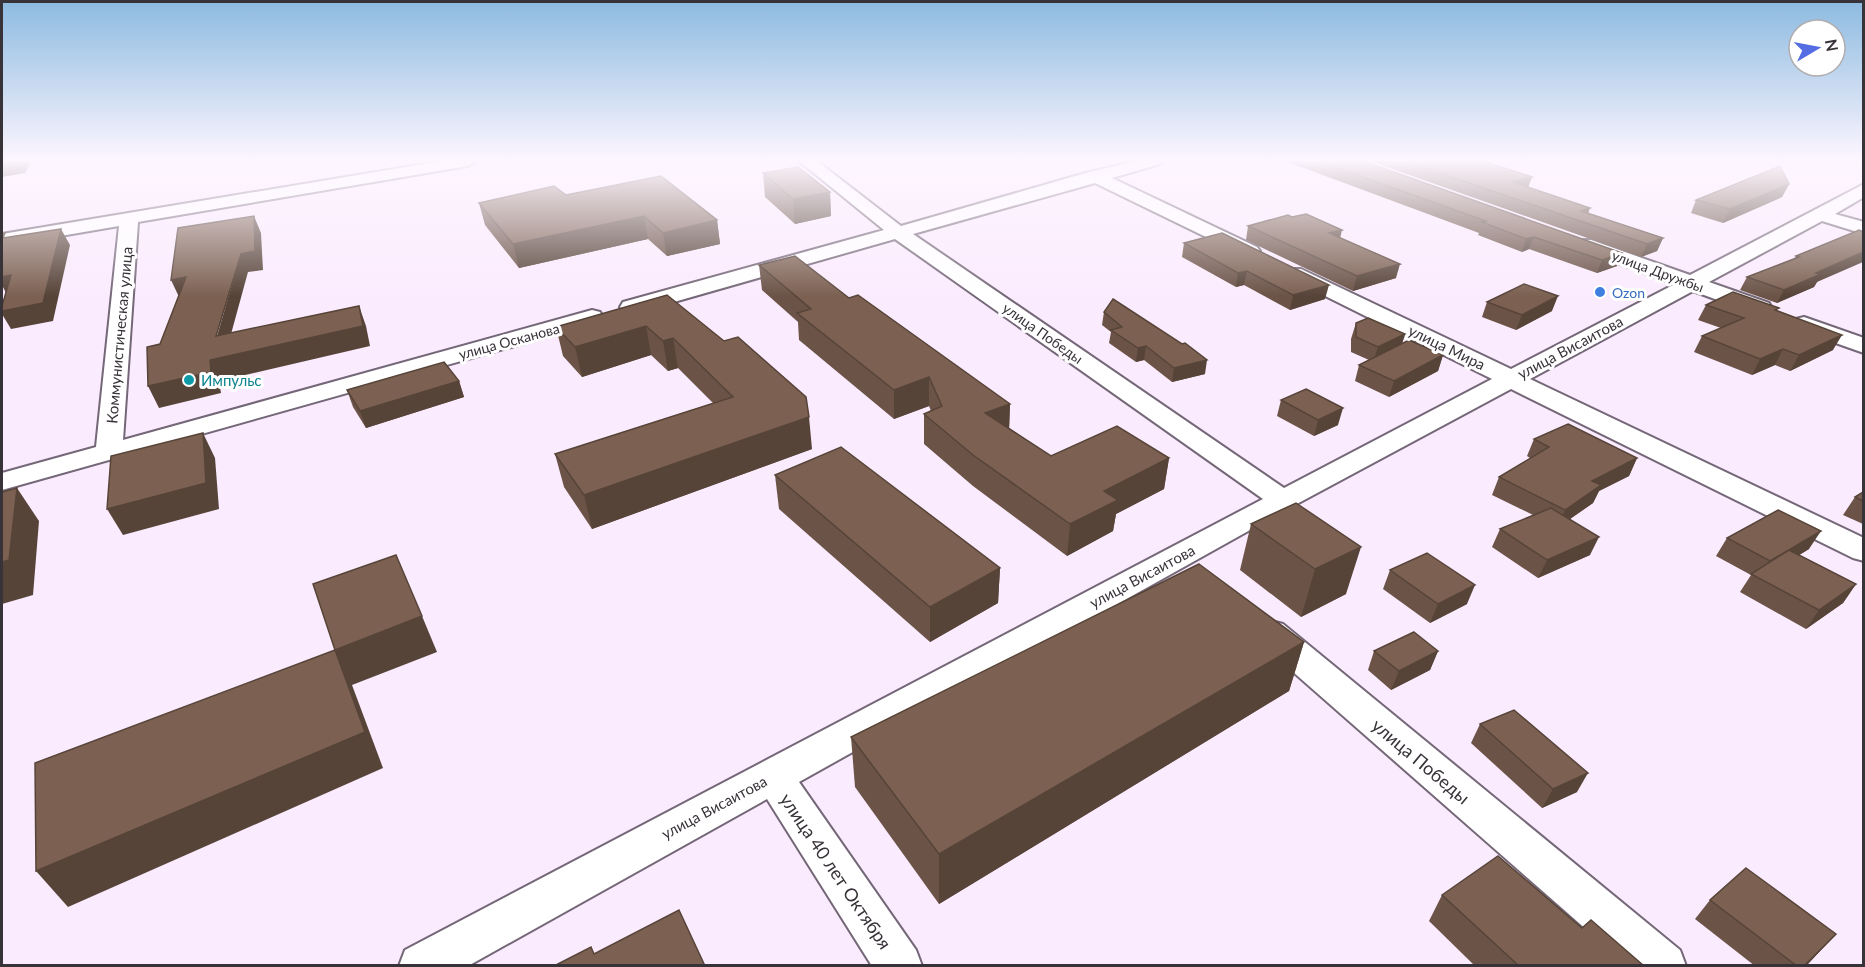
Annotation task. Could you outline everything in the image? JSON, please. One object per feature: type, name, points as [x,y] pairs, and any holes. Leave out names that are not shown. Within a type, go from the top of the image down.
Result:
[{"type":"street","points":[[2,240],[198,206]]},
{"type":"street","name":"улица Победы","points":[[865,206],[899,233],[1283,500]]},
{"type":"street","name":"улица Осканова","points":[[2,482],[991,206]]},
{"type":"street","name":"улица Мира","points":[[1157,206],[1863,551]]},
{"type":"street","name":"улица Висаитова","points":[[422,966],[772,776],[1193,567],[1283,500],[1835,206]]},
{"type":"street","points":[[1820,215],[1863,228]]},
{"type":"street","name":"Коммунистическая улица","points":[[109,452],[129,218]]},
{"type":"street","name":"улица Дружбы","points":[[1571,240],[1863,346]]},
{"type":"street","name":"улица Победы","points":[[1243,609],[1663,966]]},
{"type":"street","name":"улица 40 лет Октября","points":[[772,776],[898,966]]},
{"type":"building","points":[[482,206],[699,206],[717,220],[663,233],[644,216],[513,244]]},
{"type":"building","points":[[1444,206],[1490,206],[1622,253],[1602,260],[1534,237],[1526,239],[1482,222],[1486,221]]},
{"type":"building","points":[[1537,206],[1584,206],[1590,208],[1581,211],[1663,238],[1647,244]]},
{"type":"building","points":[[1719,206],[1737,206],[1730,209]]},
{"type":"building","points":[[1306,214],[1342,230],[1329,233],[1400,264],[1357,276],[1248,226],[1288,215],[1292,217]]},
{"type":"building","points":[[254,216],[255,251],[241,254],[216,336],[359,306],[363,326],[210,360],[211,372],[148,386],[147,347],[160,344],[186,277],[171,280],[178,228]]},
{"type":"building","points":[[61,229],[43,303],[2,311],[11,275],[2,277],[2,234],[5,233],[3,238]]},
{"type":"building","points":[[1859,230],[1863,232],[1863,252],[1784,290],[1747,277],[1799,257],[1796,256]]},
{"type":"building","points":[[1222,233],[1329,285],[1293,295],[1247,271],[1238,273],[1184,243]]},
{"type":"building","points":[[795,256],[849,298],[858,295],[1010,404],[985,413],[1051,456],[1117,426],[1169,458],[1104,491],[1118,500],[1070,524],[973,455],[924,414],[942,406],[929,377],[894,390],[797,313],[811,309],[759,265]]},
{"type":"building","points":[[1524,284],[1558,296],[1522,315],[1487,302]]},
{"type":"building","points":[[1733,292],[1779,308],[1775,310],[1842,335],[1799,355],[1783,349],[1760,359],[1702,336],[1744,318],[1706,305]]},
{"type":"building","points":[[667,295],[724,341],[738,337],[806,397],[809,417],[584,495],[555,454],[733,397],[673,338],[663,341],[646,326],[575,347],[556,327]]},
{"type":"building","points":[[1113,299],[1182,344],[1185,343],[1207,360],[1174,368],[1146,346],[1138,348],[1111,330],[1122,327],[1104,312]]},
{"type":"building","points":[[1368,318],[1405,334],[1378,347],[1356,337],[1356,323]]},
{"type":"building","points":[[1409,340],[1443,355],[1394,381],[1359,365]]},
{"type":"building","points":[[444,362],[459,381],[360,411],[347,390]]},
{"type":"building","points":[[1306,389],[1343,408],[1318,420],[1281,400]]},
{"type":"building","points":[[1568,424],[1637,458],[1592,481],[1601,485],[1565,510],[1499,477],[1549,447],[1534,439]]},
{"type":"building","points":[[203,433],[206,483],[107,509],[111,456]]},
{"type":"building","points":[[841,447],[1000,568],[930,607],[775,475]]},
{"type":"building","points":[[17,488],[9,560],[2,562],[2,492]]},
{"type":"building","points":[[1863,492],[1863,501],[1855,497]]},
{"type":"building","points":[[1296,503],[1361,547],[1315,569],[1251,524]]},
{"type":"building","points":[[1551,508],[1599,537],[1547,560],[1500,529]]},
{"type":"building","points":[[1778,510],[1821,531],[1770,561],[1727,538]]},
{"type":"building","points":[[1789,550],[1856,584],[1819,610],[1751,574]]},
{"type":"building","points":[[1427,553],[1475,585],[1438,604],[1390,570]]},
{"type":"building","points":[[396,555],[422,616],[335,650],[313,584]]},
{"type":"building","points":[[1199,564],[1304,642],[939,854],[851,737]]},
{"type":"building","points":[[1414,632],[1438,651],[1399,671],[1374,651]]},
{"type":"building","points":[[335,650],[365,732],[36,871],[35,763]]},
{"type":"building","points":[[1514,710],[1588,773],[1553,789],[1480,724]]},
{"type":"building","points":[[1498,856],[1582,928],[1591,920],[1644,966],[1519,966],[1442,895]]},
{"type":"building","points":[[1746,868],[1836,934],[1804,966],[1797,966],[1710,900]]},
{"type":"building","points":[[679,910],[705,966],[554,966],[591,947],[594,954]]},
{"type":"place","name":"Ozon","points":[[1600,292]]},
{"type":"place","name":"Импульс","points":[[189,380]]}]
